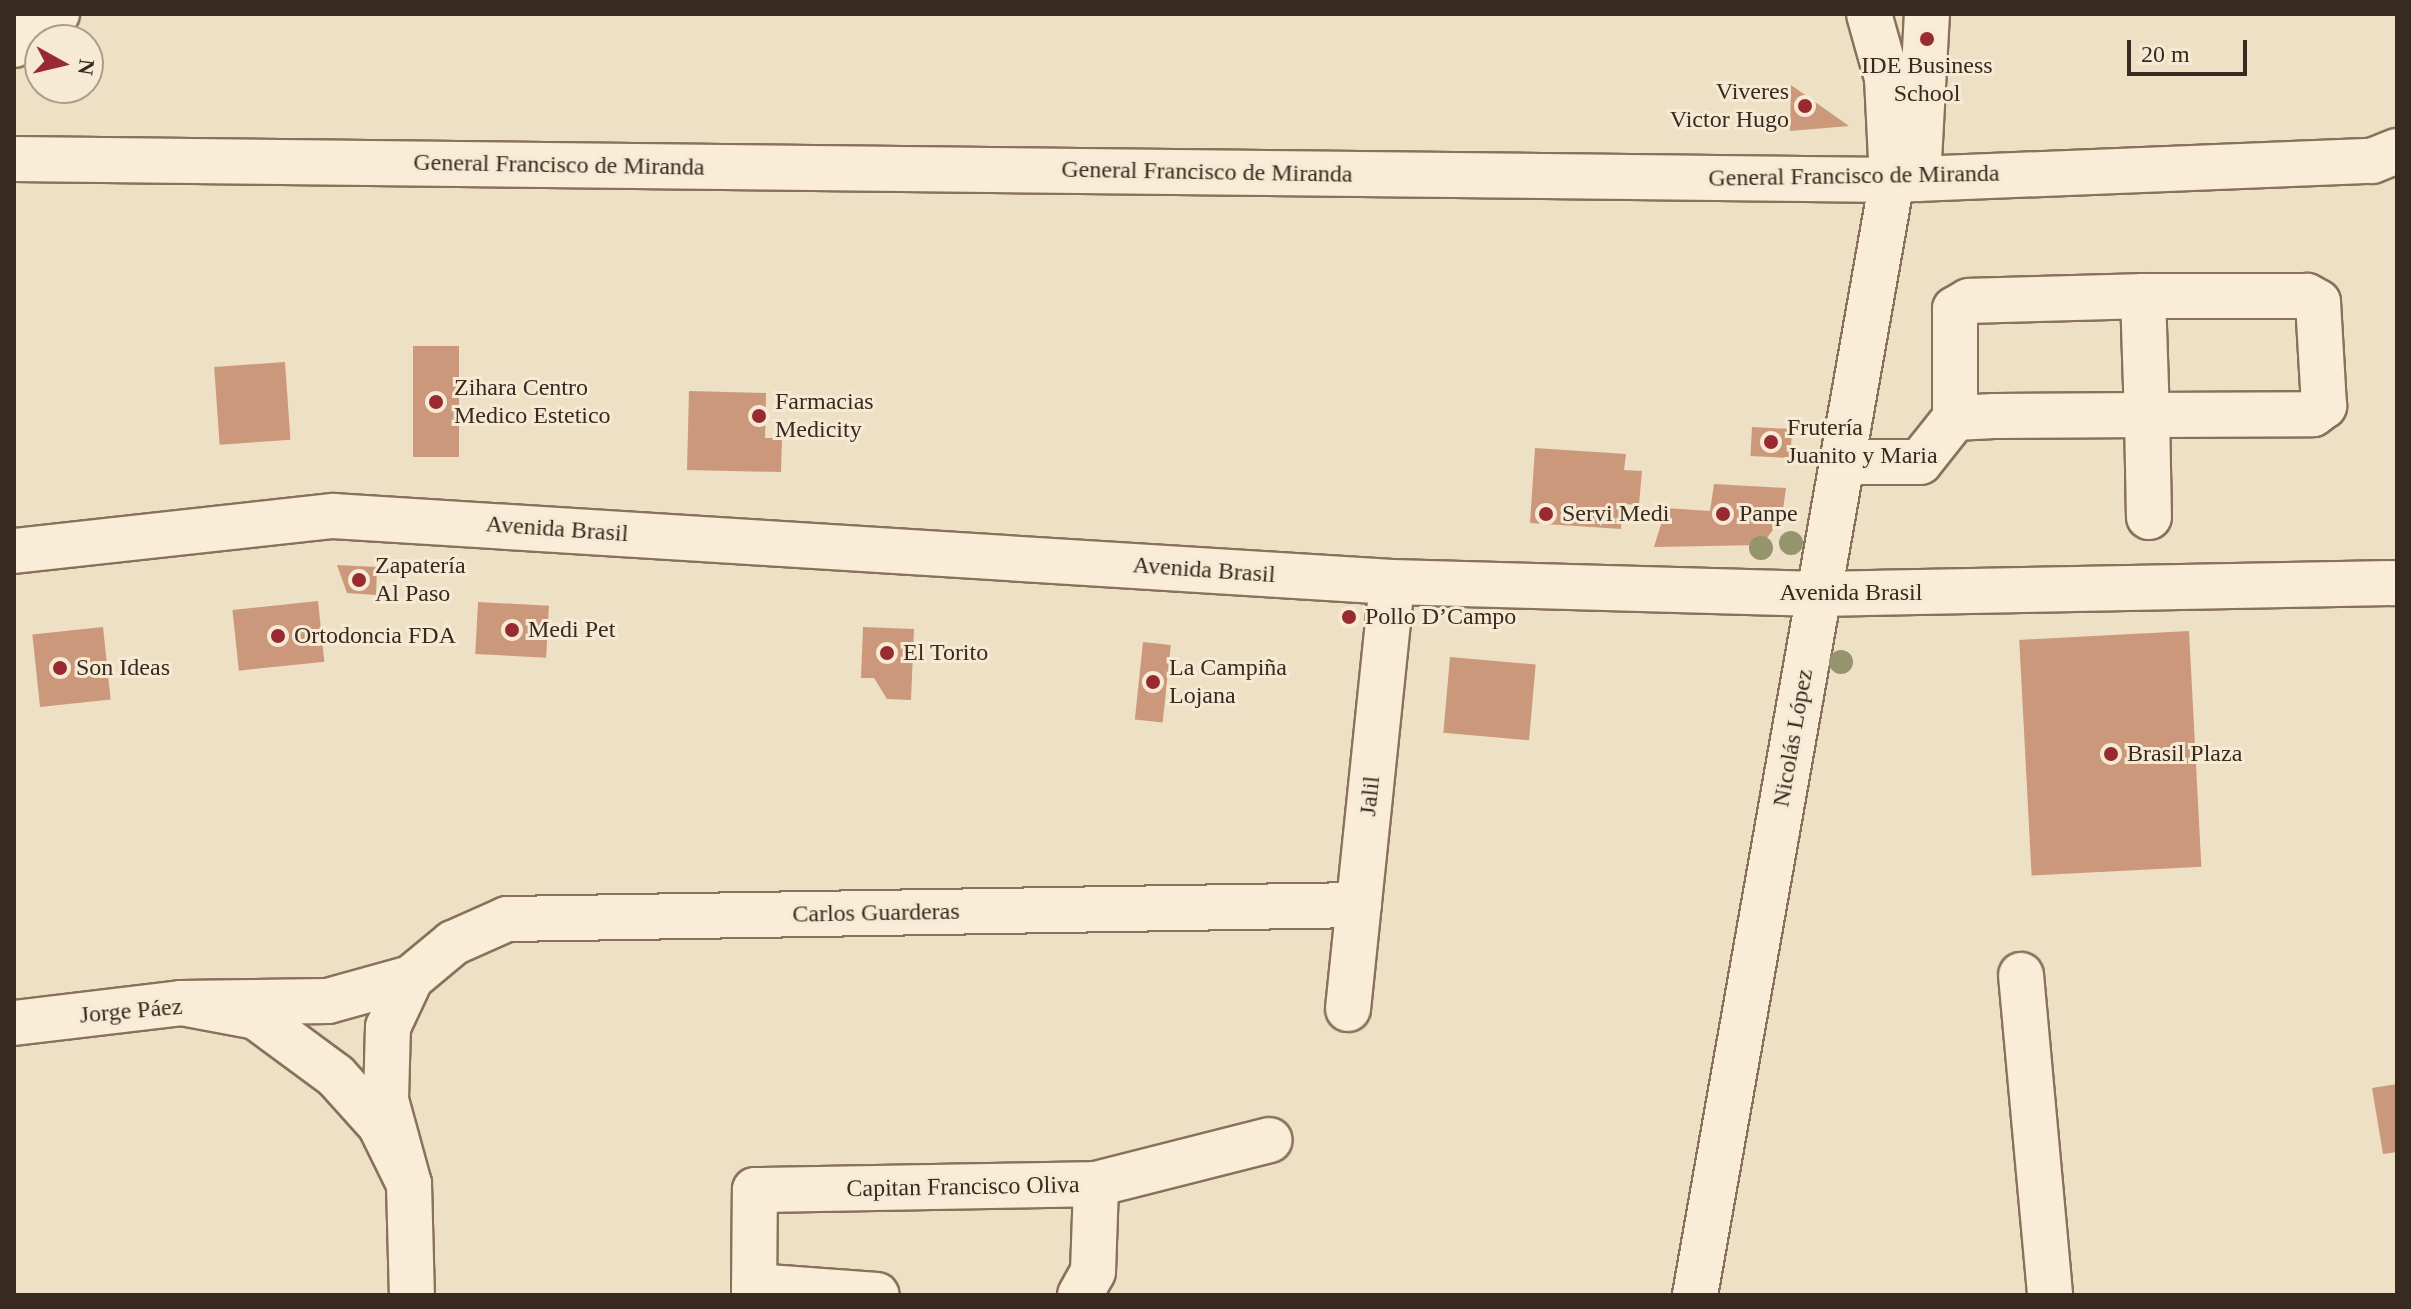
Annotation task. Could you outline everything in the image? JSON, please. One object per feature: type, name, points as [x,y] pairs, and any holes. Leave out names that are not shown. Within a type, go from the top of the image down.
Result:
[{"type":"street","points":[[14,45],[57,14]]},
{"type":"street","points":[[1869,14],[1887,78],[1905,180]]},
{"type":"street","points":[[1905,180],[1927,14]]},
{"type":"street","name":"General Francisco de Miranda","points":[[14,159],[1905,180],[2372,161],[2397,151]]},
{"type":"street","name":"Nicolás López","points":[[1695,1295],[1842,462],[1905,180]]},
{"type":"street","points":[[1842,462],[1920,462],[1955,418],[1955,309],[1969,301],[2143,296],[2307,296],[2323,313],[2320,412],[1955,418]]},
{"type":"street","points":[[2143,296],[2149,517]]},
{"type":"street","name":"Avenida Brasil","points":[[14,551],[333,516],[1392,582],[1819,594],[2397,583]]},
{"type":"street","name":"Jalil","points":[[1348,1009],[1392,582]]},
{"type":"street","name":"Carlos Guarderas","points":[[181,1003],[328,1001],[411,978],[453,943],[507,919],[1359,905]]},
{"type":"street","points":[[2021,975],[2050,1295]]},
{"type":"street","name":"Carlos Guarderas","points":[[409,1184],[386,1100],[388,1027],[411,978]]},
{"type":"street","name":"Jorge Páez","points":[[14,1023],[181,1003],[256,1017],[321,1060],[380,1125],[409,1184]]},
{"type":"street","name":"Capitan Francisco Oliva","points":[[754,1290],[755,1190],[1096,1184],[1270,1140]]},
{"type":"street","points":[[409,1184],[412,1295]]},
{"type":"street","points":[[1080,1295],[1093,1272],[1096,1184]]},
{"type":"street","points":[[754,1290],[877,1295]]},
{"type":"building","name":"Viveres Victor Hugo","points":[[1791,85],[1849,126],[1790,131]]},
{"type":"building","name":"Zihara Centro Medico Estetico","points":[[413,346],[459,346],[459,457],[413,457]]},
{"type":"building","points":[[285,362],[290,440],[220,445],[214,367]]},
{"type":"building","points":[[689,391],[766,393],[765,438],[782,438],[781,472],[687,470]]},
{"type":"building","name":"Frutería Juanito y Maria","points":[[1752,427],[1792,429],[1790,458],[1750,456]]},
{"type":"building","points":[[1535,448],[1626,454],[1624,470],[1642,471],[1639,505],[1622,504],[1621,529],[1530,523]]},
{"type":"building","name":"Panpe","points":[[1714,484],[1786,488],[1782,517],[1762,545],[1654,547],[1666,508],[1710,511]]},
{"type":"building","name":"Zapatería Al Paso","points":[[337,565],[377,567],[376,595],[347,593]]},
{"type":"building","name":"Ortodoncia FDA","points":[[318,601],[324,662],[239,671],[232,610]]},
{"type":"building","name":"Medi Pet","points":[[478,602],[549,606],[546,658],[475,654]]},
{"type":"building","name":"Son Ideas","points":[[103,627],[111,700],[40,707],[32,634]]},
{"type":"building","name":"El Torito","points":[[863,627],[914,629],[911,700],[887,699],[874,678],[861,678]]},
{"type":"building","name":"Brasil Plaza","points":[[2189,631],[2201,867],[2032,876],[2019,640]]},
{"type":"building","name":"La Campiña Lojana","points":[[1143,642],[1171,645],[1163,722],[1135,720]]},
{"type":"building","points":[[1450,657],[1536,664],[1529,740],[1443,733]]},
{"type":"building","points":[[2397,1084],[2397,1152],[2383,1154],[2372,1088]]},
{"type":"place","name":"IDE Business School","points":[[1927,39]]},
{"type":"place","name":"Viveres Victor Hugo","points":[[1805,106]]},
{"type":"place","name":"Zihara Centro Medico Estetico","points":[[436,402]]},
{"type":"place","name":"Farmacias Medicity","points":[[759,416]]},
{"type":"place","name":"Frutería Juanito y Maria","points":[[1771,442]]},
{"type":"place","name":"Servi Medi","points":[[1546,514]]},
{"type":"place","name":"Panpe","points":[[1723,514]]},
{"type":"place","name":"Zapatería Al Paso","points":[[359,580]]},
{"type":"place","name":"Pollo D’Campo","points":[[1349,617]]},
{"type":"place","name":"Medi Pet","points":[[512,630]]},
{"type":"place","name":"Ortodoncia FDA","points":[[278,636]]},
{"type":"place","name":"El Torito","points":[[887,653]]},
{"type":"place","name":"Son Ideas","points":[[60,668]]},
{"type":"place","name":"La Campiña Lojana","points":[[1153,682]]},
{"type":"place","name":"Brasil Plaza","points":[[2111,754]]}]
